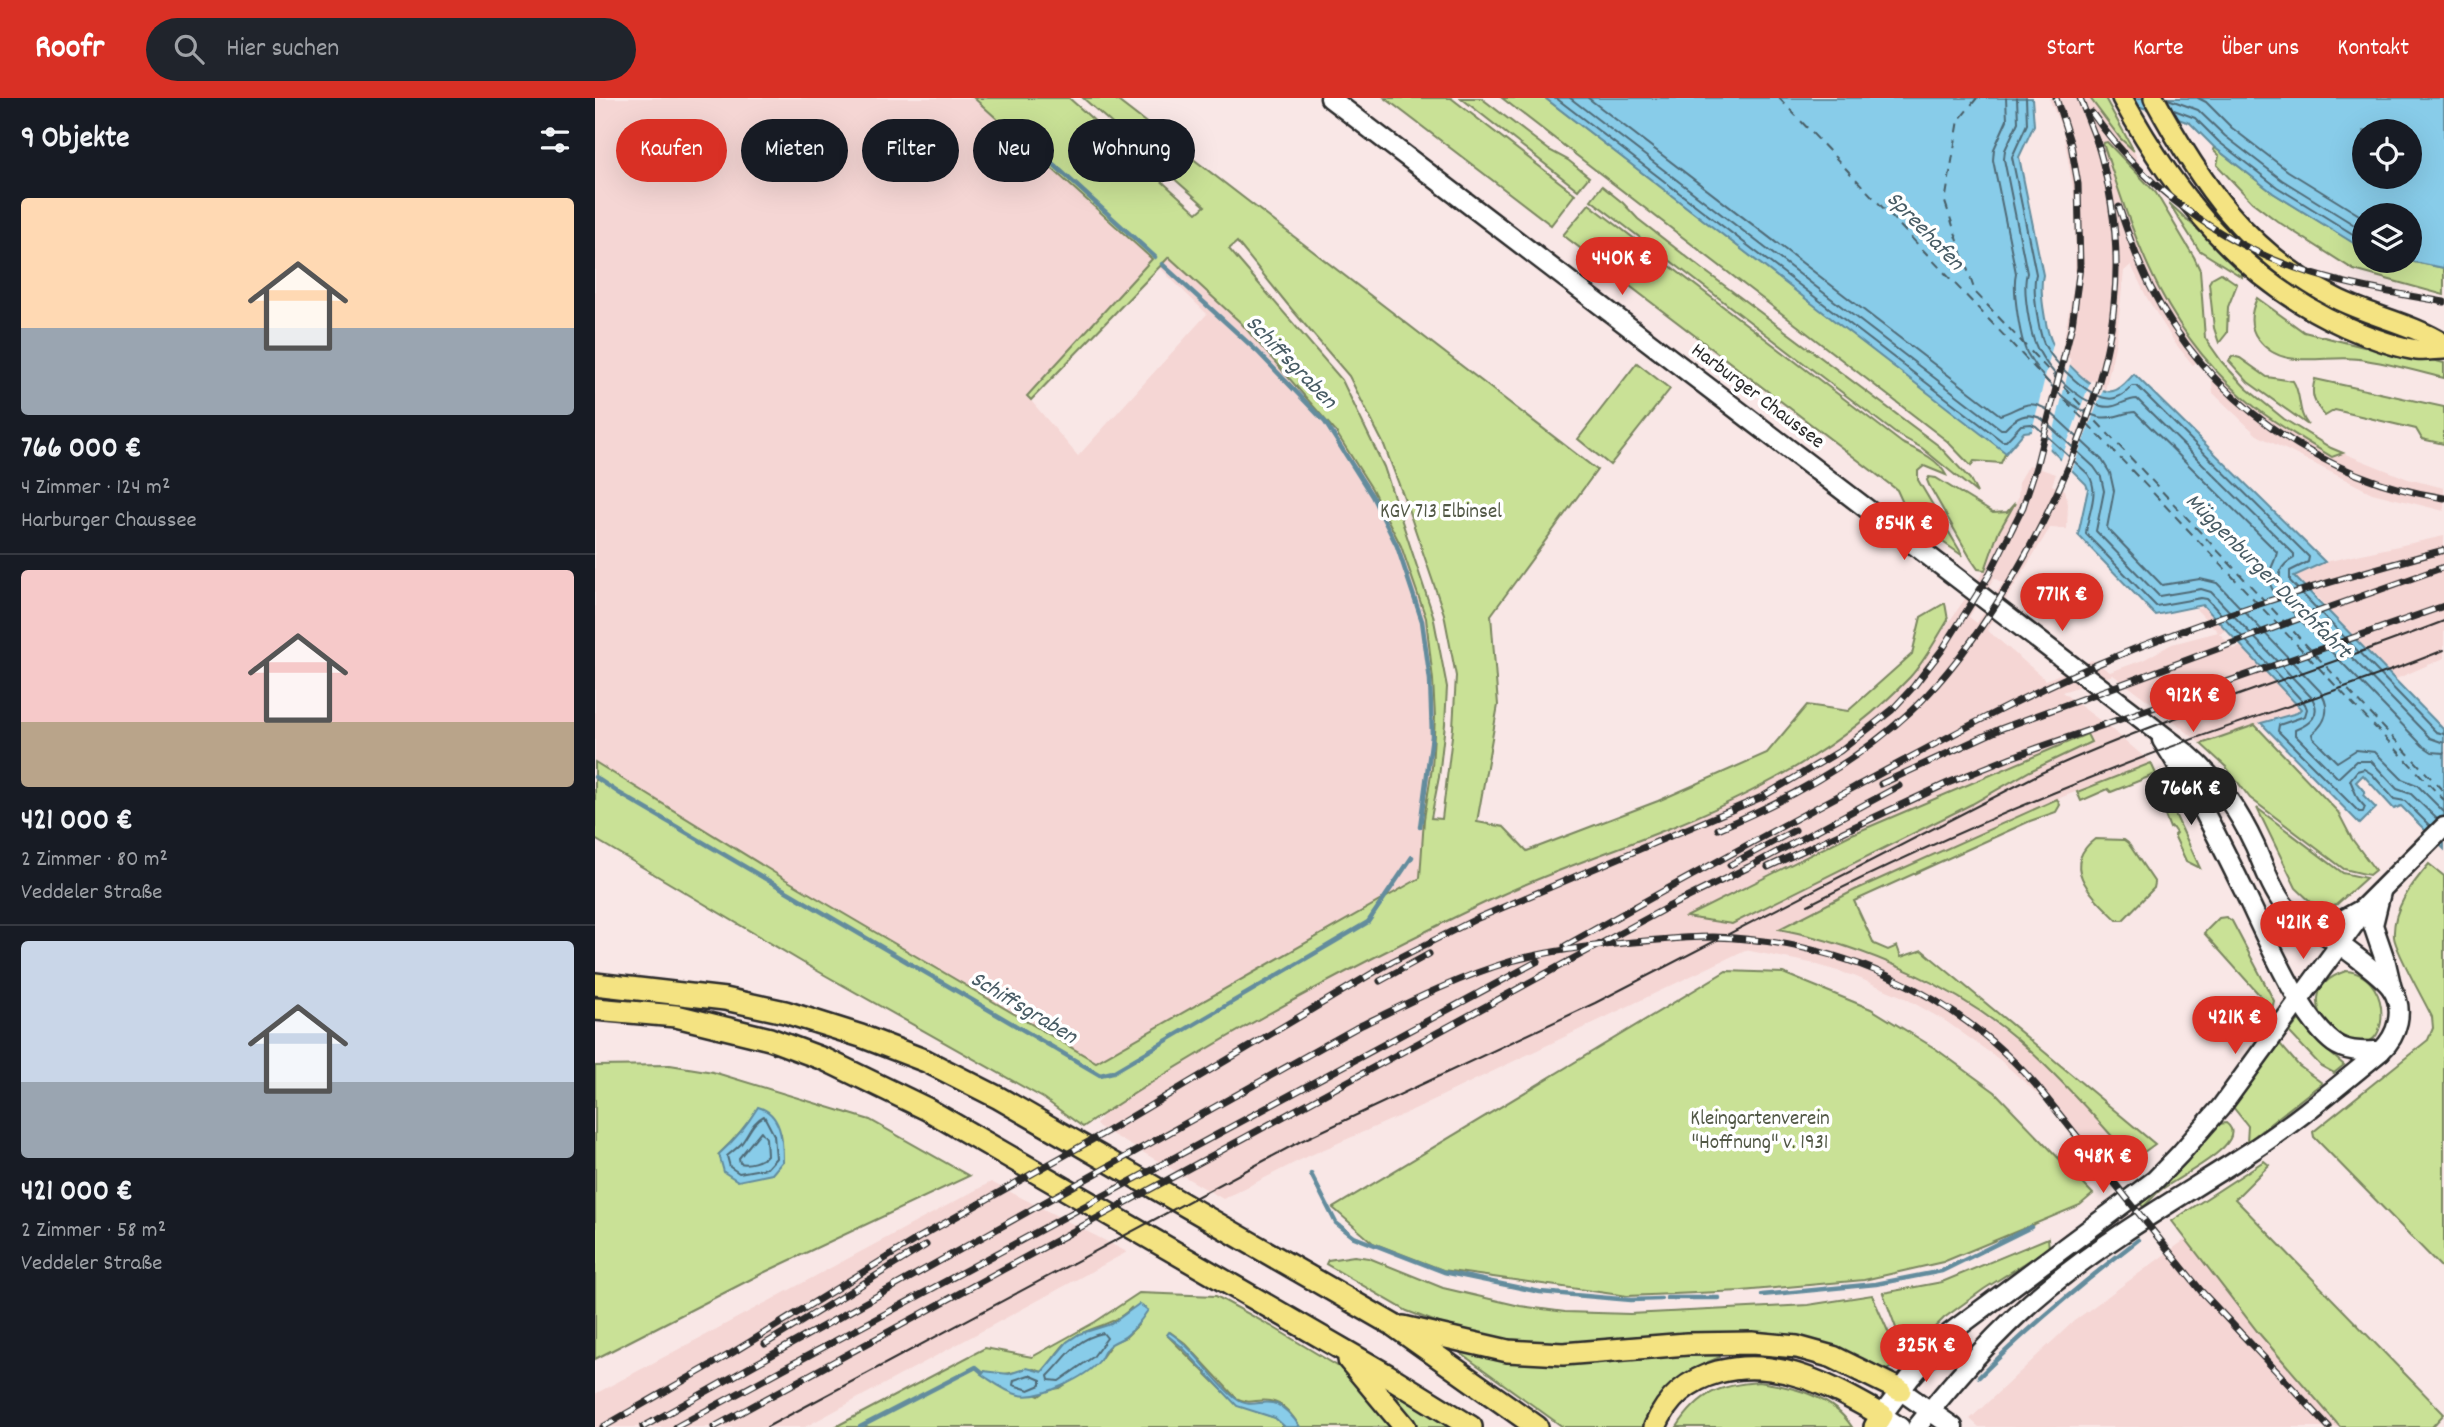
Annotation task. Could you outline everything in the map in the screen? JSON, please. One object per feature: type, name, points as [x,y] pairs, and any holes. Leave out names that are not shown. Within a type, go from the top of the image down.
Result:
[{"type":"highway","points":[[595,984],[725,999],[785,1012],[862,1035],[926,1061],[999,1098],[1393,1325],[1537,1427]]},
{"type":"highway","points":[[595,1009],[676,1016],[770,1039],[826,1060],[927,1109],[1471,1427]]},
{"type":"highway","points":[[1393,1325],[1509,1351],[1563,1354],[1713,1343],[1797,1347],[1833,1357],[1900,1390]]},
{"type":"highway","points":[[1336,1346],[1405,1427]]},
{"type":"highway","points":[[1655,1427],[1666,1406],[1695,1381],[1717,1371],[1748,1367],[1803,1377],[1886,1423]]},
{"type":"main road","name":"Harburger Chaussee","points":[[1330,98],[2084,673],[2195,761],[2216,782],[2244,824],[2287,909],[2300,921],[2339,946]]},
{"type":"main road","points":[[2154,98],[2198,175],[2252,237],[2288,268],[2335,298],[2376,316],[2425,332],[2444,346]]},
{"type":"main road","points":[[2124,101],[2153,154],[2189,203],[2206,224],[2261,276],[2327,318],[2358,332],[2418,350],[2444,346]]},
{"type":"main road","name":"Harburger Chaussee","points":[[2157,732],[2206,813],[2300,1000]]},
{"type":"main road","points":[[2316,929],[2328,928],[2362,909],[2444,827]]},
{"type":"main road","points":[[1917,1427],[1981,1351],[2048,1288],[2161,1208],[2294,1121],[2390,1043],[2399,1022],[2398,1009],[2373,925],[2382,888]]},
{"type":"main road","points":[[1886,1423],[1900,1390],[1930,1354],[1972,1315],[2155,1180],[2221,1107],[2357,922],[2362,909]]},
{"type":"main road","points":[[2339,946],[2375,972],[2392,989]]},
{"type":"main road","points":[[2300,1000],[2333,1042],[2349,1050],[2381,1051]]},
{"type":"main road","points":[[1900,1390],[1953,1427]]},
{"type":"shaded area","points":[[595,98],[974,98],[997,119],[973,119],[973,182],[1054,182],[1054,171],[1152,260],[1027,396],[1078,456],[1207,314],[1159,267],[1169,256],[1241,323],[1336,432],[1372,489],[1401,546],[1426,618],[1435,717],[1420,878],[1096,1062],[783,878],[595,762]]},
{"type":"shaded area","points":[[2049,98],[2090,98],[2120,138],[2134,151],[2150,188],[2107,143],[2167,304],[2204,356],[2193,365],[2175,343],[2147,298],[2131,265],[2124,271],[2116,342],[2105,391],[2090,384],[2061,355],[2075,278],[2076,205],[2063,131]]},
{"type":"shaded area","points":[[2219,374],[2255,407],[2331,457],[2343,453],[2408,479],[2444,488],[2444,511],[2372,493],[2257,435],[2213,393],[2212,382]]},
{"type":"shaded area","points":[[2029,465],[2056,474],[2052,485],[2065,490],[2068,504],[2067,529],[2050,528],[1987,630],[2046,680],[2092,660],[2110,672],[2143,660],[2172,644],[2218,632],[2196,609],[2295,578],[2294,576],[2325,562],[2444,536],[2444,658],[2396,679],[2201,744],[2113,675],[2062,692],[2151,763],[2057,799],[1855,890],[1781,929],[1814,936],[1896,965],[1970,1005],[2025,1046],[2087,1108],[2133,1160],[2113,1176],[2043,1099],[2000,1060],[1947,1022],[1903,997],[1854,976],[1811,963],[1745,950],[1402,1115],[1304,1158],[1223,1199],[1096,1125],[1103,1113],[1207,1048],[1354,966],[1521,886],[1668,829],[1756,789],[1813,758],[1863,721],[1912,675],[1983,573],[1992,555],[1998,533],[2018,498],[2019,482]],"holes":[[[1994,578],[2003,583],[1977,623],[1969,617]],[[2319,598],[2331,613],[2234,649],[2219,633]]]},
{"type":"shaded area","points":[[991,1182],[1127,1252],[805,1427],[595,1427],[595,1394]]},
{"type":"shaded area","points":[[2186,1239],[2257,1331],[2340,1427],[1979,1427],[1970,1419],[2074,1321]]},
{"type":"green space","name":"KGV 713 Elbinsel","points":[[974,98],[1069,98],[1092,119],[1068,119],[1068,182],[1162,182],[1197,213],[1205,206],[1178,182],[1195,182],[1195,160],[1597,470],[1491,615],[1498,705],[1477,822],[1504,827],[1527,851],[1658,801],[1767,753],[1807,705],[1848,711],[1912,654],[1921,617],[1945,603],[1948,620],[1910,677],[1856,726],[1796,767],[1699,816],[1519,887],[1392,948],[1183,1063],[1083,1127],[1043,1098],[807,965],[595,839],[595,762],[783,878],[1096,1062],[1420,878],[1435,717],[1426,618],[1401,546],[1372,489],[1336,432],[1241,323],[1169,257],[1031,400],[1027,396],[1152,259],[1054,170],[1054,119],[997,119]],"holes":[[[1237,242],[1349,376],[1384,445],[1444,614],[1456,676],[1442,819],[1431,818],[1439,777],[1447,687],[1433,615],[1384,467],[1342,380],[1229,249]]]},
{"type":"green space","points":[[1083,98],[1114,98],[1141,119],[1107,119]]},
{"type":"green space","points":[[1385,98],[1451,98],[1575,194],[1551,225]]},
{"type":"green space","points":[[1461,98],[1481,98],[1589,177],[1578,190]]},
{"type":"green space","points":[[1502,98],[1545,98],[2006,452],[2001,463],[1974,461],[1971,466],[1947,441]]},
{"type":"green space","points":[[2090,98],[2105,98],[2134,151],[2120,138]]},
{"type":"green space","points":[[2107,142],[2156,193],[2194,257],[2200,270],[2205,338],[2222,362],[2246,388],[2284,419],[2343,453],[2332,457],[2265,415],[2225,380],[2199,351],[2158,288],[2143,254],[2103,143]]},
{"type":"green space","points":[[2214,147],[2273,193],[2352,242],[2352,269],[2252,202],[2217,165],[2219,156],[2213,150]]},
{"type":"green space","points":[[1602,186],[1638,219],[1705,271],[1939,446],[1970,479],[1977,493],[1922,448],[1895,433],[1591,200]]},
{"type":"green space","points":[[2169,203],[2236,265],[2242,277],[2199,250]]},
{"type":"green space","points":[[1589,204],[1902,443],[1938,464],[1946,475],[1924,466],[1918,471],[1918,480],[1963,556],[1901,513],[1903,503],[1897,490],[1563,235]]},
{"type":"green space","points":[[2422,264],[2444,268],[2444,295],[2365,273],[2422,273]]},
{"type":"green space","points":[[2221,273],[2237,284],[2228,307],[2227,333],[2219,343],[2214,328],[2209,283]]},
{"type":"green space","points":[[2257,298],[2304,332],[2364,347],[2366,343],[2444,363],[2444,378],[2359,359],[2305,360],[2279,355],[2258,339],[2253,329],[2252,313]]},
{"type":"green space","points":[[2232,356],[2240,358],[2267,377],[2293,381],[2302,414],[2308,425],[2248,382],[2229,361]]},
{"type":"green space","points":[[1637,363],[1670,389],[1610,465],[1578,439]]},
{"type":"green space","points":[[2315,379],[2444,407],[2444,444],[2422,439],[2416,429],[2335,410],[2325,416],[2314,399]]},
{"type":"green space","points":[[1929,477],[1936,478],[1993,513],[2007,512],[2015,503],[1998,533],[1985,570],[1978,569],[1971,559],[1929,485]]},
{"type":"green space","points":[[2255,725],[2338,812],[2352,839],[2375,870],[2369,875],[2344,869],[2250,798],[2226,767],[2201,744]]},
{"type":"green space","points":[[2087,734],[2091,742],[1732,924],[1686,917],[1850,835]]},
{"type":"green space","points":[[2151,763],[2156,774],[2111,792],[2108,789],[2081,801],[2077,792]]},
{"type":"green space","points":[[2057,799],[2060,805],[2056,812],[2030,821],[1854,901],[1874,944],[1888,950],[1897,946],[1901,957],[1922,950],[2155,1144],[2133,1160],[2041,1061],[1973,1006],[1943,988],[1878,958],[1845,946],[1779,929],[1855,890]]},
{"type":"green space","points":[[2169,801],[2200,868],[2186,861],[2174,835],[2176,833],[2170,828],[2162,808]]},
{"type":"green space","points":[[2257,808],[2343,873],[2366,878],[2336,905],[2327,907],[2311,902],[2296,888]]},
{"type":"green space","points":[[2095,839],[2124,840],[2155,883],[2154,888],[2123,920],[2117,920],[2083,881],[2080,860],[2084,850]]},
{"type":"green space","points":[[2429,864],[2444,876],[2444,1270],[2314,1137],[2313,1132],[2428,1040],[2433,1028],[2432,1017],[2396,944],[2394,927],[2400,907],[2410,889]]},
{"type":"green space","points":[[2226,917],[2232,921],[2274,1001],[2272,1009],[2204,933],[2219,918]]},
{"type":"green space","name":"Kleingartenverein \"Hoffnung\" v. 1931","points":[[1726,971],[1783,973],[1871,1009],[1936,1049],[1995,1092],[2093,1194],[2080,1205],[1943,1262],[1864,1280],[1742,1291],[1627,1296],[1443,1270],[1373,1243],[1333,1208]]},
{"type":"green space","points":[[2346,971],[2363,976],[2374,988],[2380,1004],[2381,1022],[2374,1038],[2361,1043],[2345,1039],[2331,1029],[2321,1014],[2318,998],[2325,983]]},
{"type":"green space","points":[[2302,1016],[2320,1044],[2344,1065],[2334,1073],[2321,1066],[2289,1032]]},
{"type":"green space","points":[[2280,1044],[2299,1066],[2322,1083],[2247,1142],[2248,1126],[2233,1107]]},
{"type":"green space","points":[[670,1065],[713,1072],[870,1120],[969,1176],[763,1273],[595,1359],[595,1066]],"holes":[[[758,1108],[781,1134],[783,1161],[719,1154]]]},
{"type":"green space","points":[[2226,1123],[2232,1131],[2221,1150],[2162,1189],[2143,1207],[2140,1203],[2187,1161],[2219,1124]]},
{"type":"green space","points":[[2264,1161],[2269,1165],[2235,1199],[2444,1414],[2432,1427],[2340,1427],[2257,1331],[2172,1221]]},
{"type":"green space","points":[[2048,1238],[2049,1248],[1944,1318],[1910,1352],[1902,1344],[1883,1293],[1942,1282]]},
{"type":"green space","points":[[1354,1256],[1369,1258],[1443,1288],[1520,1306],[1565,1312],[1630,1314],[1808,1305],[1872,1295],[1898,1354],[1904,1360],[1883,1372],[1801,1338],[1763,1333],[1544,1344],[1468,1334],[1407,1311],[1326,1264],[1328,1260]]},
{"type":"green space","points":[[1139,1293],[1216,1296],[1339,1367],[1363,1390],[1393,1427],[1300,1427],[1280,1404],[1236,1398],[1185,1343],[1170,1332],[1167,1335],[1237,1405],[1276,1418],[1285,1427],[835,1427],[985,1348],[1032,1357],[1095,1322]],"holes":[[[1131,1308],[1138,1325],[1126,1337],[1112,1343],[1099,1361],[1060,1388],[1047,1390],[1039,1396],[984,1371],[999,1375],[1034,1369],[1042,1372],[1067,1342],[1116,1319]]]},
{"type":"green space","points":[[1452,1347],[1508,1360],[1721,1351],[1720,1357],[1684,1375],[1665,1392],[1650,1414],[1645,1427],[1563,1427]]},
{"type":"green space","points":[[1759,1382],[1799,1390],[1823,1400],[1844,1416],[1852,1427],[1677,1427],[1693,1406],[1711,1393],[1732,1386]]},
{"type":"green space","points":[[1400,1396],[1450,1427],[1416,1427],[1396,1400]]},
{"type":"water","points":[[1545,98],[2032,98],[2034,125],[2019,157],[2043,275],[2045,317],[2051,340],[2078,373],[2105,391],[2119,388],[2134,374],[2325,562],[2294,576],[2444,730],[2444,849],[2401,806],[2394,809],[2363,775],[2356,782],[2365,792],[2363,795],[2376,808],[2360,824],[2261,723],[2297,713],[2301,709],[2203,605],[2155,615],[2078,535],[2088,489],[2086,484],[2032,431],[2024,432],[2006,453]]},
{"type":"water","points":[[2113,98],[2444,98],[2444,268],[2422,264],[2422,203],[2352,203],[2352,242],[2273,193],[2214,147],[2190,123]]},
{"type":"water","points":[[758,1107],[766,1110],[776,1121],[781,1136],[783,1161],[772,1174],[738,1181],[724,1172],[719,1154],[740,1132]]},
{"type":"water","points":[[1139,1304],[1148,1310],[1133,1329],[1107,1348],[1094,1367],[1062,1386],[1038,1394],[1019,1395],[981,1374],[983,1371],[1009,1374],[1027,1368],[1042,1372],[1067,1342],[1079,1334],[1111,1324]]},
{"type":"water","points":[[1169,1332],[1187,1347],[1235,1398],[1243,1403],[1265,1402],[1280,1406],[1300,1427],[1285,1427],[1275,1418],[1237,1406],[1182,1347],[1167,1335]]},
{"type":"pier","points":[[2054,340],[2071,360],[2049,451],[2031,435]]},
{"type":"pier","points":[[2091,380],[2104,387],[2071,473],[2060,462]]},
{"type":"waterway","name":"Schiffsgraben","points":[[1054,165],[1155,257]]},
{"type":"waterway","name":"Schiffsgraben","points":[[1162,264],[1258,352],[1325,422],[1372,496],[1397,546],[1422,621],[1430,680],[1432,736],[1420,827]]},
{"type":"waterway","name":"Schiffsgraben","points":[[595,777],[1100,1075],[1113,1072],[1368,922],[1412,857]]},
{"type":"waterway","points":[[1311,1174],[1336,1223],[1354,1237],[1444,1272],[1540,1292],[1631,1300],[1661,1299]]},
{"type":"waterway","points":[[1762,1295],[1876,1284],[1942,1271],[2031,1227]]},
{"type":"waterway","points":[[1979,1377],[2056,1306],[2138,1240]]},
{"type":"waterway","points":[[1667,1298],[1719,1298]]},
{"type":"waterway","points":[[860,1427],[976,1367],[982,1372]]},
{"type":"ferry route","points":[[1779,98],[2444,800]]},
{"type":"ferry route","points":[[1977,98],[1959,120],[1945,202],[1975,292],[2444,792]]},
{"type":"tram line","points":[[767,1427],[1301,1141],[1595,1003],[2041,773],[2140,731],[2444,621]]},
{"type":"tram line","points":[[1808,905],[1932,845],[2058,791],[2181,743],[2444,650]]},
{"type":"railway","points":[[603,1427],[732,1353],[920,1237],[1106,1132],[1393,961],[1478,918],[1762,797],[1840,751],[1892,710],[1942,650],[1988,577],[2023,507],[2036,467],[2072,325],[2080,267],[2078,184],[2071,145],[2056,98]]},
{"type":"railway","points":[[2080,98],[2100,150]]},
{"type":"railway","points":[[2092,113],[2137,167],[2189,212],[2218,231],[2280,262],[2313,274],[2444,302]]},
{"type":"railway","points":[[1718,829],[1770,806],[1820,779],[1889,730],[1946,674],[1980,629],[2013,577],[2043,522],[2069,465],[2091,408],[2106,354],[2114,304],[2116,263],[2111,202],[2097,142]]},
{"type":"railway","points":[[2119,207],[2145,276],[2174,327],[2202,364],[2235,398],[2271,427],[2311,452],[2353,473],[2398,488],[2444,498]]},
{"type":"railway","points":[[1565,946],[1944,739],[2066,678],[2226,615],[2312,587],[2444,550]]},
{"type":"railway","points":[[1881,784],[2000,729],[2444,567]]},
{"type":"railway","points":[[1768,867],[1948,783],[2012,757],[2444,606]]},
{"type":"railway","points":[[714,1427],[1668,907],[1749,867],[1899,786]]},
{"type":"railway","points":[[1730,865],[1795,830]]},
{"type":"railway","points":[[643,1427],[1356,1028],[1433,991],[1492,967],[1542,954],[1618,944],[1712,937],[1759,940],[1848,960],[1890,977],[1930,998],[1968,1023],[2003,1052],[2036,1085],[2201,1291],[2329,1427]]},
{"type":"railway","points":[[1380,981],[1429,954]]},
{"type":"railway","points":[[676,1427],[1538,961]]},
{"type":"railway","points":[[765,1344],[926,1245]]},
{"type":"water label","name":"Spreehafen","points":[[1924,232]]},
{"type":"water label","name":"Müggenburger Durchfahrt","points":[[2267,577]]}]
